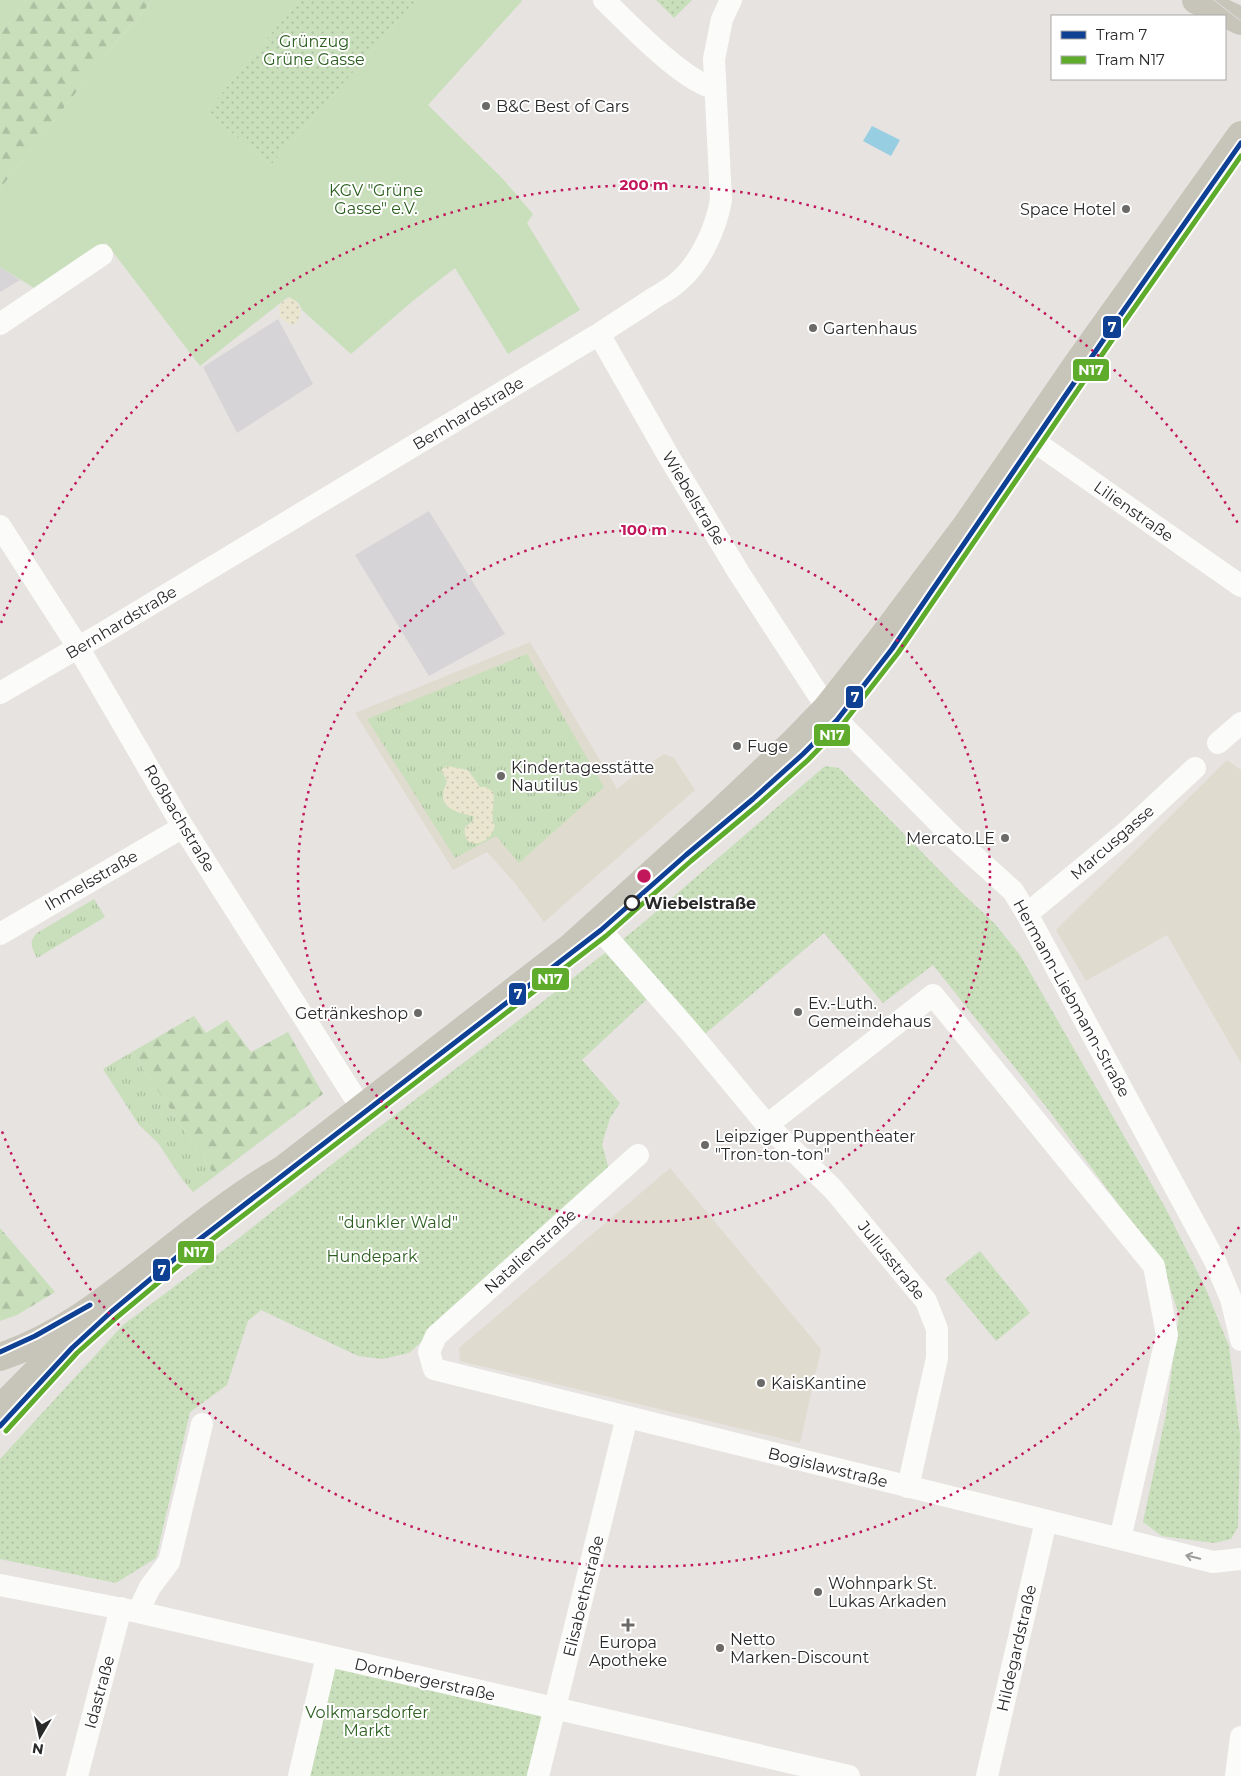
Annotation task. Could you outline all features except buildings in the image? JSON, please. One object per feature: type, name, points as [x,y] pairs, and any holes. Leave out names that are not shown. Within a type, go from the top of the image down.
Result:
[{"type":"main road","points":[[1196,0],[1241,21]]},
{"type":"main road","points":[[0,1357],[62,1329],[95,1309],[248,1190],[282,1170],[362,1109],[596,925],[793,743],[828,708],[961,533],[1078,363],[1241,135]]},
{"type":"main road","points":[[0,1409],[118,1290]]},
{"type":"street","points":[[604,0],[660,53],[698,82],[715,88]]},
{"type":"street","name":"Bernhardstraße","points":[[0,693],[599,334],[685,276],[714,226],[721,200],[714,59],[722,19],[731,0]]},
{"type":"street","points":[[0,324],[102,255]]},
{"type":"street","name":"Wiebelstraße","points":[[599,334],[669,457],[739,573],[828,708]]},
{"type":"street","name":"Lilienstraße","points":[[1028,437],[1241,586]]},
{"type":"street","name":"Roßbachstraße","points":[[0,526],[78,647],[183,827],[362,1109]]},
{"type":"street","name":"Hermann-Liebmann-Straße","points":[[828,708],[837,720],[951,835],[1013,891],[1215,1261],[1231,1299],[1241,1340]]},
{"type":"street","points":[[1218,743],[1241,723]]},
{"type":"street","name":"Marcusgasse","points":[[1027,914],[1125,833],[1195,768]]},
{"type":"street","name":"Ihmelsstraße","points":[[0,934],[183,827]]},
{"type":"street","name":"Juliusstraße","points":[[596,925],[689,1031],[767,1126],[833,1189],[926,1301],[937,1329],[936,1358],[908,1487]]},
{"type":"street","points":[[767,1126],[933,995],[1154,1266],[1167,1336],[1120,1539]]},
{"type":"street","name":"Natalienstraße","points":[[429,1352],[436,1336],[638,1155]]},
{"type":"street","name":"Bogislawstraße","points":[[429,1352],[434,1369],[1213,1562],[1241,1559]]},
{"type":"street","name":"Elisabethstraße","points":[[538,1776],[627,1417]]},
{"type":"street","name":"Idastraße","points":[[77,1776],[129,1610],[169,1562],[202,1424]]},
{"type":"street","name":"Hildegardstraße","points":[[987,1776],[1046,1521]]},
{"type":"street","name":"Dornbergerstraße","points":[[0,1585],[129,1610],[849,1776]]},
{"type":"street","points":[[299,1776],[327,1656]]},
{"type":"street","points":[[1238,1768],[1241,1737]]},
{"type":"shaded area","points":[[0,267],[20,280],[0,292]]},
{"type":"shaded area","points":[[278,319],[313,384],[237,433],[203,367]]},
{"type":"shaded area","points":[[429,511],[505,634],[429,676],[355,555]]},
{"type":"shaded area","name":"Kindertagesstätte Nautilus","points":[[530,642],[617,789],[664,754],[674,758],[695,790],[544,922],[514,882],[487,852],[453,870],[355,713]]},
{"type":"shaded area","points":[[1227,760],[1241,770],[1241,1063],[1167,935],[1086,981],[1056,930]]},
{"type":"shaded area","points":[[670,1168],[821,1349],[800,1443],[460,1361],[459,1348]]},
{"type":"green space","points":[[0,0],[27,0],[0,34]]},
{"type":"green space","points":[[27,0],[153,0],[116,42],[0,189],[0,34]]},
{"type":"green space","name":"KGV \"Grüne Gasse\" e.V.","points":[[153,0],[299,0],[206,112],[271,165],[417,0],[521,0],[428,105],[502,178],[533,214],[527,223],[580,310],[508,354],[455,268],[351,354],[302,310],[297,302],[288,297],[200,366],[106,243],[39,291],[0,267],[0,189],[112,47]]},
{"type":"green space","name":"Grünzug Grüne Gasse","points":[[299,0],[417,0],[271,165],[206,112]]},
{"type":"green space","points":[[656,0],[692,0],[674,18]]},
{"type":"green space","name":"Kindertagesstätte Nautilus","points":[[527,654],[604,787],[519,863],[496,836],[455,858],[367,719]]},
{"type":"green space","name":"Hundepark","points":[[825,766],[839,768],[995,924],[1020,955],[1166,1209],[1205,1287],[1229,1346],[1240,1435],[1238,1527],[1231,1539],[1214,1543],[1162,1536],[1143,1522],[1166,1414],[1179,1315],[1162,1263],[1047,1108],[933,965],[883,1003],[824,933],[705,1034],[662,985],[582,1060],[620,1103],[610,1118],[602,1144],[609,1170],[409,1353],[382,1359],[358,1356],[261,1310],[248,1321],[227,1385],[190,1412],[156,1558],[116,1583],[0,1559],[0,1459],[123,1325],[230,1245],[637,928]]},
{"type":"green space","points":[[94,899],[105,917],[37,958],[32,948],[34,936]]},
{"type":"green space","points":[[194,1016],[206,1033],[227,1020],[251,1052],[288,1032],[323,1094],[215,1176],[132,1052]]},
{"type":"green space","points":[[132,1052],[215,1176],[193,1192],[158,1143],[139,1125],[103,1069]]},
{"type":"green space","points":[[0,1228],[55,1292],[17,1315],[0,1321]]},
{"type":"green space","points":[[980,1251],[1030,1313],[996,1341],[945,1279]]},
{"type":"green space","name":"Volkmarsdorfer Markt","points":[[327,1656],[555,1709],[538,1776],[299,1776]]},
{"type":"sand","points":[[288,298],[294,299],[299,305],[300,311],[295,324],[290,325],[280,317],[279,310],[280,304]]},
{"type":"sand","points":[[447,766],[468,770],[480,787],[486,787],[493,792],[493,822],[495,826],[488,838],[482,842],[471,843],[465,835],[465,827],[473,821],[474,816],[453,810],[443,799],[447,781],[441,770]]},
{"type":"water","points":[[872,126],[900,140],[891,156],[863,141]]},
{"type":"tram line","points":[[1214,0],[1241,21]]},
{"type":"tram line","name":"7","points":[[0,1426],[72,1348],[111,1312],[183,1252],[601,930],[753,799],[837,720],[892,649],[1117,320],[1241,143]]},
{"type":"tram line","name":"N17","points":[[6,1431],[77,1353],[116,1318],[188,1258],[606,936],[758,805],[808,760],[842,725],[898,653],[1123,324],[1241,156]]},
{"type":"tram line","name":"7","points":[[0,1352],[35,1336],[90,1305]]},
{"type":"place","name":"B&C Best of Cars","points":[[486,106]]},
{"type":"place","name":"Space Hotel","points":[[1126,209]]},
{"type":"place","name":"Gartenhaus","points":[[813,328]]},
{"type":"place","name":"Fuge","points":[[737,746]]},
{"type":"place","name":"Kindertagesstätte Nautilus","points":[[501,776]]},
{"type":"place","name":"Mercato.LE","points":[[1005,838]]},
{"type":"place","name":"Wiebelstraße","points":[[632,903]]},
{"type":"place","name":"Ev.-Luth. Gemeindehaus","points":[[798,1012]]},
{"type":"place","name":"Getränkeshop","points":[[418,1013]]},
{"type":"place","name":"Leipziger Puppentheater \"Tron-ton-ton\"","points":[[705,1145]]},
{"type":"place","name":"KaisKantine","points":[[761,1383]]},
{"type":"place","name":"Wohnpark St. Lukas Arkaden","points":[[818,1592]]},
{"type":"place","name":"Europa Apotheke","points":[[628,1625]]},
{"type":"place","name":"Netto Marken-Discount","points":[[720,1648]]},
{"type":"park label","name":"\"dunkler Wald\"","points":[[398,1222]]}]
